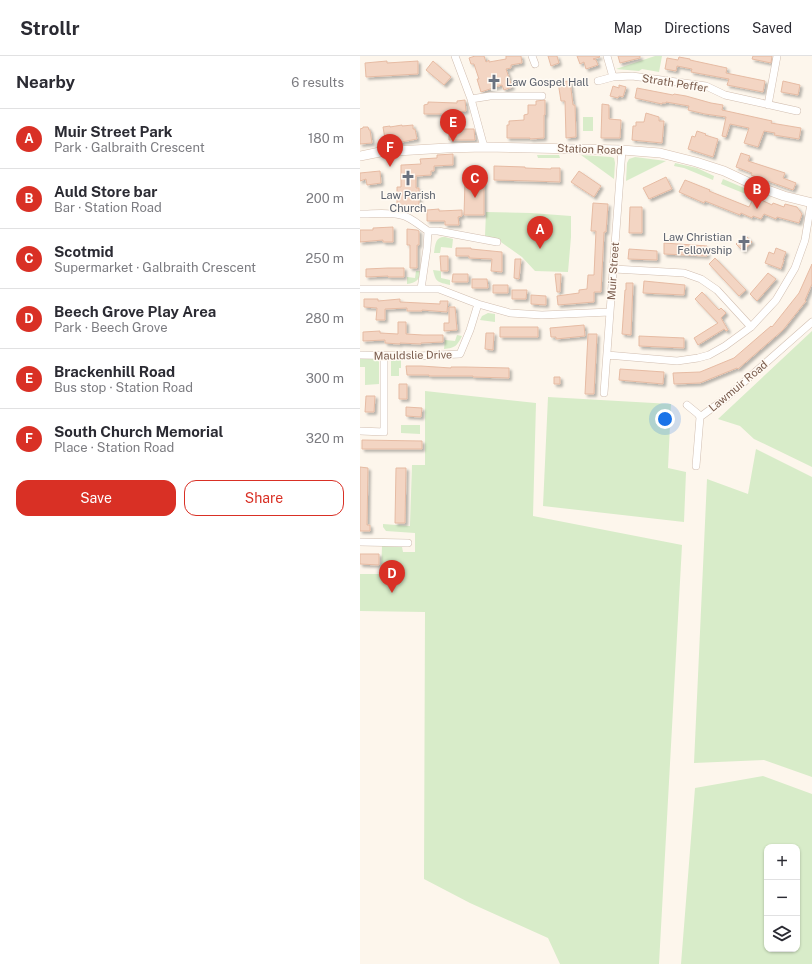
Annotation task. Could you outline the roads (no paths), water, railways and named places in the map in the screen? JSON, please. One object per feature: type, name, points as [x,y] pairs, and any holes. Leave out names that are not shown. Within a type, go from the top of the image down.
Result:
[{"type":"main road","name":"Station Road","points":[[360,156],[380,152],[484,147],[622,150],[660,153],[724,171],[754,185],[784,196],[811,203]]},
{"type":"street","points":[[455,56],[471,100],[484,147]]},
{"type":"street","points":[[532,56],[535,64]]},
{"type":"street","points":[[607,56],[613,77]]},
{"type":"street","points":[[768,105],[777,56]]},
{"type":"street","name":"Strath Peffer","points":[[598,81],[613,77],[632,76],[706,86],[725,96],[797,111]]},
{"type":"street","points":[[471,100],[490,96],[542,96]]},
{"type":"street","name":"Muir Street","points":[[604,393],[622,150]]},
{"type":"street","points":[[607,355],[677,361],[698,358],[717,351],[751,327],[776,300],[809,241],[811,203]]},
{"type":"street","points":[[360,214],[402,215],[428,231],[438,231],[497,242]]},
{"type":"street","points":[[421,289],[428,231]]},
{"type":"street","points":[[614,269],[684,273],[701,279],[717,290],[751,327]]},
{"type":"street","points":[[360,289],[439,289],[478,304],[510,313],[542,315],[610,312]]},
{"type":"street","name":"Mauldslie Drive","points":[[360,355],[418,356],[460,354],[470,330],[478,304]]},
{"type":"street","name":"Lawmuir Road","points":[[696,466],[700,417],[726,398],[812,322]]},
{"type":"street","points":[[360,431],[384,432],[384,356]]},
{"type":"street","points":[[687,405],[700,417]]},
{"type":"street","points":[[360,542],[408,543]]},
{"type":"place","name":"Law Gospel Hall","points":[[494,82]]},
{"type":"place","name":"Brackenhill Road","points":[[453,142]]},
{"type":"place","name":"South Church Memorial","points":[[390,167]]},
{"type":"place","name":"Law Parish Church","points":[[408,178]]},
{"type":"place","name":"Scotmid","points":[[475,198]]},
{"type":"place","name":"Auld Store bar","points":[[757,209]]},
{"type":"place","name":"Law Christian Fellowship","points":[[744,243]]},
{"type":"place","name":"Muir Street Park","points":[[540,249]]},
{"type":"place","name":"Beech Grove Play Area","points":[[392,593]]}]
